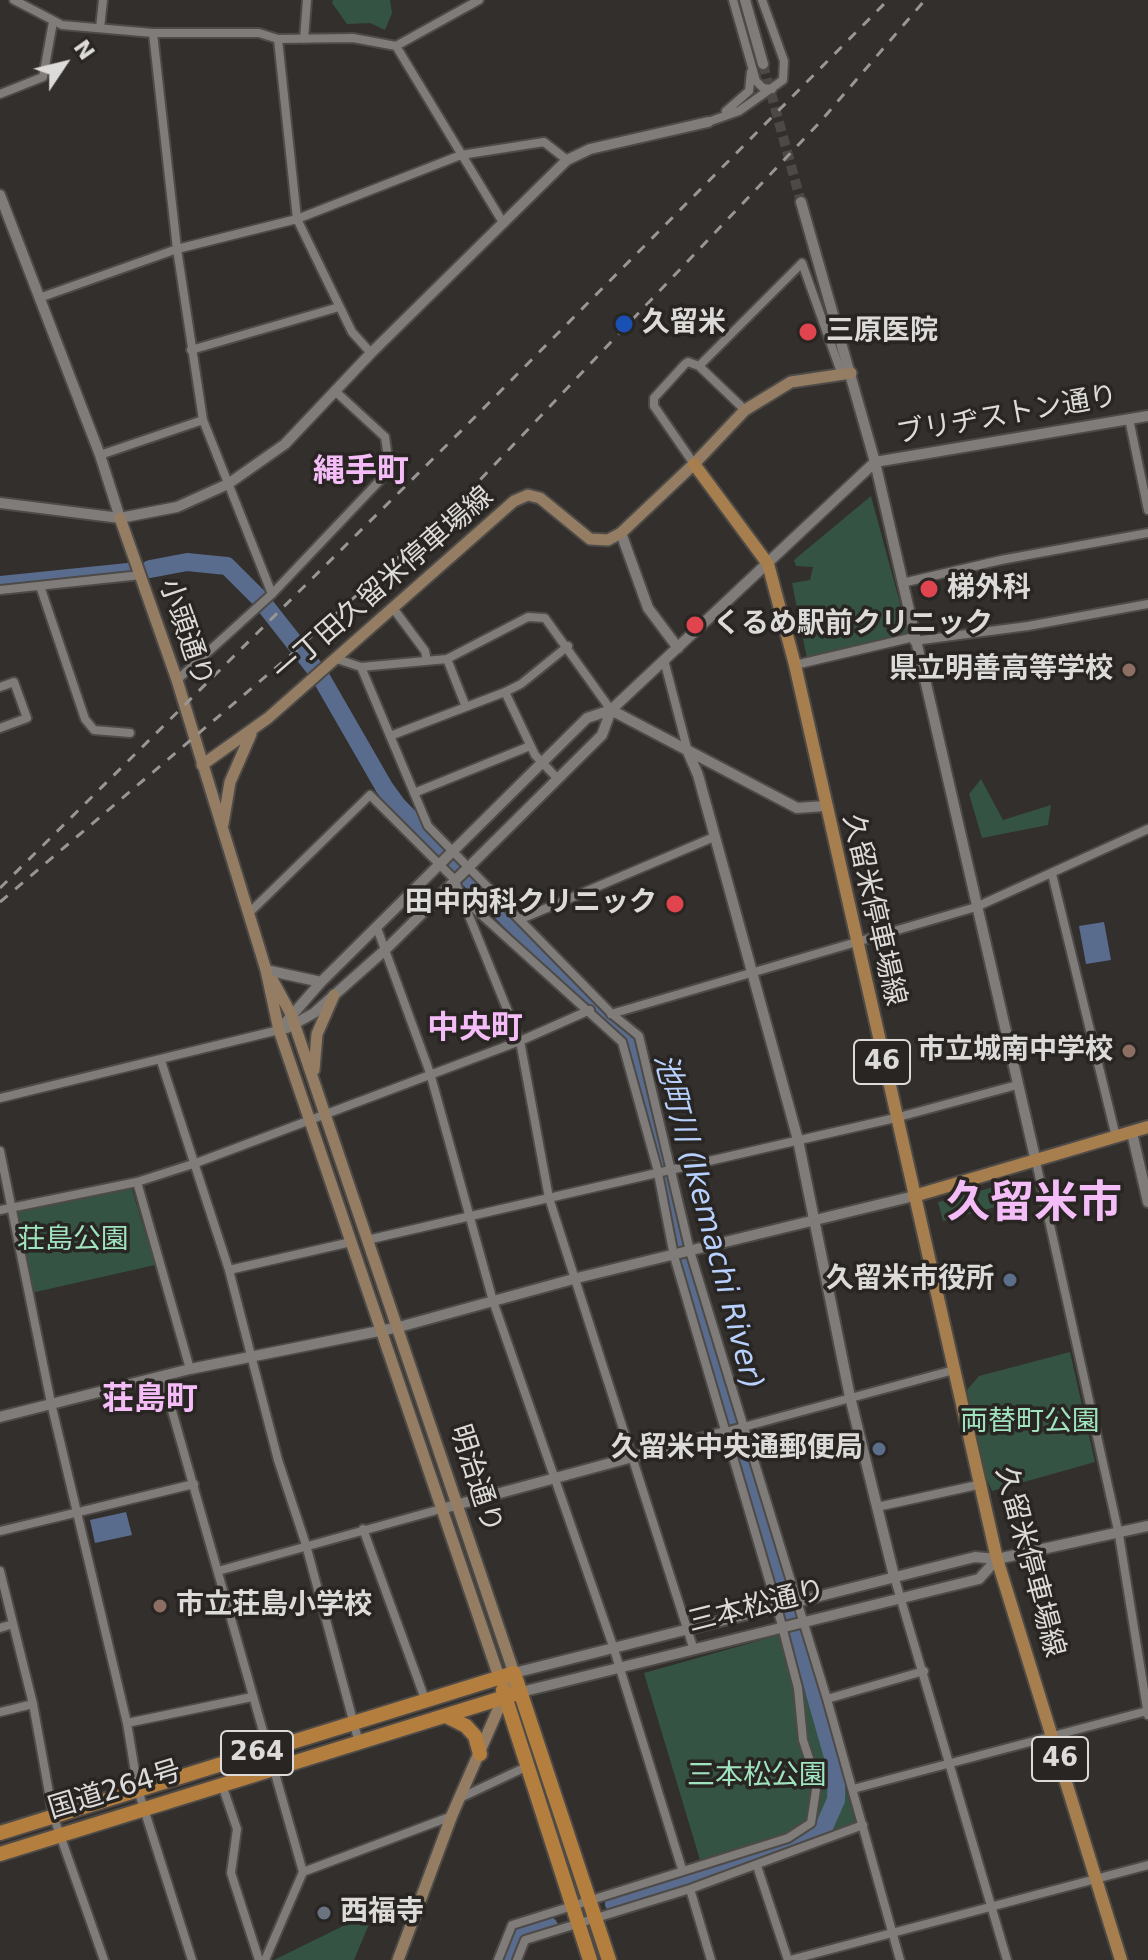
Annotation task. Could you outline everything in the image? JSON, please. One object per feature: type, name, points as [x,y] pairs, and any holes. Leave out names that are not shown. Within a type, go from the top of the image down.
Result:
[{"type":"highway","name":"国道264号","points":[[0,1833],[514,1673]]},
{"type":"highway","name":"明治通り","points":[[514,1673],[609,1960]]},
{"type":"highway","name":"明治通り","points":[[499,1677],[590,1960]]},
{"type":"highway","name":"国道264号","points":[[0,1854],[521,1692]]},
{"type":"highway","points":[[446,1716],[466,1726],[475,1736],[480,1754]]},
{"type":"main road","points":[[621,533],[694,464],[745,410],[791,382],[847,374]]},
{"type":"main road","name":"46","points":[[694,464],[768,564]]},
{"type":"main road","name":"一丁田久留米停車場線","points":[[202,765],[253,730],[504,509],[528,495],[555,507],[590,539],[608,540],[621,533]]},
{"type":"main road","name":"小頭通り","points":[[120,518],[177,680],[202,765]]},
{"type":"main road","name":"久留米停車場線","points":[[768,564],[795,665],[997,1559],[1121,1960]]},
{"type":"main road","points":[[222,829],[230,782],[253,730]]},
{"type":"main road","points":[[202,765],[266,970],[279,1030]]},
{"type":"main road","points":[[266,970],[291,1014]]},
{"type":"main road","points":[[314,1082],[317,1034],[334,995]]},
{"type":"main road","name":"明治通り","points":[[291,1014],[514,1673]]},
{"type":"main road","name":"明治通り","points":[[279,1030],[499,1677]]},
{"type":"main road","points":[[914,1196],[1148,1127]]},
{"type":"main road","points":[[398,1960],[452,1815],[514,1673]]},
{"type":"street","points":[[14,0],[53,22],[100,28],[153,33],[259,33],[278,39],[353,38],[396,46],[479,0]]},
{"type":"street","points":[[100,28],[103,0]]},
{"type":"street","points":[[304,39],[307,0]]},
{"type":"street","points":[[708,122],[740,102],[749,91],[757,64],[733,0]]},
{"type":"street","points":[[745,0],[757,64],[756,81],[763,88],[773,89]]},
{"type":"street","points":[[0,503],[120,518],[177,507],[228,484],[285,444],[502,221],[567,160],[590,149],[708,122],[739,111],[783,80],[784,61],[762,0]]},
{"type":"street","points":[[0,94],[43,77],[53,22]]},
{"type":"street","points":[[153,33],[177,249],[203,420],[272,594]]},
{"type":"street","points":[[278,39],[297,219],[352,332],[371,353]]},
{"type":"street","points":[[396,46],[502,221]]},
{"type":"street","points":[[39,298],[177,249],[297,219],[461,155],[544,142],[567,160]]},
{"type":"street","points":[[0,195],[100,455],[120,518]]},
{"type":"street","points":[[801,202],[847,374],[875,462],[1036,1162],[1119,1535],[1148,1713],[853,1789]]},
{"type":"street","points":[[699,366],[802,263],[847,374]]},
{"type":"street","points":[[191,350],[339,307]]},
{"type":"street","points":[[694,464],[654,406],[654,398],[685,364],[688,362],[699,366],[745,410]]},
{"type":"street","points":[[177,680],[272,594],[384,476],[389,465],[385,437],[335,391]]},
{"type":"street","name":"ブリヂストン通り","points":[[875,462],[1148,416]]},
{"type":"street","points":[[1129,419],[1148,510]]},
{"type":"street","points":[[100,455],[203,420]]},
{"type":"street","points":[[279,1030],[321,982],[587,718],[611,710],[875,462]]},
{"type":"street","points":[[621,533],[648,608],[678,648]]},
{"type":"street","points":[[902,583],[1001,560],[1148,533]]},
{"type":"street","points":[[0,590],[141,575]]},
{"type":"street","points":[[40,586],[85,719],[94,730],[130,733]]},
{"type":"street","points":[[795,665],[914,639],[1028,626],[1148,604]]},
{"type":"street","points":[[393,608],[425,651],[427,661]]},
{"type":"street","points":[[334,661],[361,667],[447,659],[528,617],[545,618],[611,710],[797,808],[825,806]]},
{"type":"street","points":[[390,736],[521,684],[568,646]]},
{"type":"street","points":[[447,659],[466,707]]},
{"type":"street","points":[[664,660],[798,1140],[850,1397],[894,1576],[1007,1960]]},
{"type":"street","points":[[361,667],[428,826],[612,1014],[639,1036],[690,1251],[741,1428],[827,1699],[900,1960]]},
{"type":"street","points":[[0,687],[14,682],[27,718],[0,728]]},
{"type":"street","points":[[505,692],[530,746],[557,778]]},
{"type":"street","points":[[0,1098],[295,1026],[385,950],[602,735],[611,710]]},
{"type":"street","points":[[414,793],[530,746]]},
{"type":"street","points":[[248,914],[370,795],[454,879],[520,1041],[549,1198],[693,1647]]},
{"type":"street","points":[[598,1017],[976,907],[1148,829]]},
{"type":"street","points":[[521,919],[714,837]]},
{"type":"street","points":[[1052,874],[1116,1137]]},
{"type":"street","points":[[465,900],[598,1017],[622,1042],[657,1173],[674,1256],[782,1625],[798,1688],[803,1740],[817,1783],[811,1823],[788,1838],[512,1925],[498,1960]]},
{"type":"street","points":[[377,928],[430,1073],[493,1301],[613,1646],[682,1869]]},
{"type":"street","points":[[266,970],[321,982]]},
{"type":"street","points":[[0,1210],[137,1182],[196,1163],[520,1041],[590,1010]]},
{"type":"street","points":[[161,1061],[229,1270],[278,1460],[306,1545],[359,1743]]},
{"type":"street","points":[[367,1240],[895,1118],[1017,1085]]},
{"type":"street","points":[[1132,1133],[1148,1202]]},
{"type":"street","points":[[0,1151],[51,1403],[127,1723],[138,1790],[192,1960]]},
{"type":"street","points":[[137,1182],[190,1369]]},
{"type":"street","points":[[0,1417],[163,1379],[190,1369],[399,1327],[577,1278],[914,1196]]},
{"type":"street","points":[[229,1270],[351,1242]]},
{"type":"street","points":[[218,1571],[954,1370]]},
{"type":"street","points":[[163,1379],[303,1872],[265,1960]]},
{"type":"street","points":[[0,1531],[194,1484]]},
{"type":"street","points":[[877,1507],[982,1484]]},
{"type":"street","name":"三本松通り","points":[[514,1673],[975,1557],[997,1559],[1119,1535],[1148,1526]]},
{"type":"street","points":[[363,1529],[425,1699]]},
{"type":"street","name":"三本松通り","points":[[521,1692],[619,1665],[979,1579],[997,1559]]},
{"type":"street","points":[[0,1571],[33,1704],[53,1815],[104,1960]]},
{"type":"street","points":[[0,1628],[13,1624]]},
{"type":"street","points":[[827,1699],[924,1671]]},
{"type":"street","points":[[127,1723],[252,1697]]},
{"type":"street","points":[[0,1712],[33,1704]]},
{"type":"street","points":[[460,1798],[528,1766]]},
{"type":"street","points":[[222,1785],[237,1829],[231,1873],[259,1960]]},
{"type":"street","points":[[303,1872],[452,1815]]},
{"type":"street","points":[[517,1960],[525,1940],[690,1889],[863,1825]]},
{"type":"street","points":[[757,1866],[789,1960],[1148,1865]]},
{"type":"street","points":[[690,1889],[711,1960]]},
{"type":"green space","points":[[333,0],[390,0],[392,13],[385,30],[370,23],[347,24]]},
{"type":"green space","points":[[871,496],[908,633],[807,659],[792,583],[810,580],[813,567],[796,566],[794,560]]},
{"type":"green space","points":[[981,779],[1003,820],[1051,805],[1048,825],[982,838],[969,794]]},
{"type":"green space","name":"荘島公園","points":[[131,1186],[155,1265],[31,1293],[15,1210]]},
{"type":"green space","points":[[994,1187],[999,1206],[943,1221],[938,1202]]},
{"type":"green space","name":"両替町公園","points":[[1070,1352],[1095,1462],[992,1491],[985,1475],[967,1390],[979,1376]]},
{"type":"green space","name":"三本松公園","points":[[779,1635],[783,1638],[847,1793],[856,1824],[706,1880],[644,1673]]},
{"type":"green space","points":[[359,1895],[361,1912],[372,1917],[354,1960],[274,1960],[349,1923],[340,1902]]},
{"type":"water","points":[[1104,922],[1111,960],[1086,964],[1079,926]]},
{"type":"water","points":[[126,1512],[132,1535],[95,1543],[90,1520]]},
{"type":"waterway","name":"池町川 (Ikemachi River)","points":[[150,569],[187,562],[227,566],[260,599],[319,674],[397,805],[633,1046],[679,1236],[736,1442],[785,1588],[837,1771],[836,1800],[820,1836],[614,1904]]},
{"type":"waterway","name":"池町川 (Ikemachi River)","points":[[0,585],[128,572]]},
{"type":"waterway","points":[[511,1960],[522,1935],[549,1926]]},
{"type":"tunnel","points":[[763,64],[801,202]]},
{"type":"railway","points":[[0,888],[464,428],[888,0]]},
{"type":"railway","points":[[0,902],[292,654],[458,503],[820,122],[925,0]]},
{"type":"place","name":"久留米","points":[[624,324]]},
{"type":"place","name":"三原医院","points":[[808,332]]},
{"type":"place","name":"梯外科","points":[[929,589]]},
{"type":"place","name":"くるめ駅前クリニック","points":[[695,625]]},
{"type":"place","name":"県立明善高等学校","points":[[1129,670]]},
{"type":"place","name":"田中内科クリニック","points":[[675,904]]},
{"type":"place","name":"市立城南中学校","points":[[1129,1051]]},
{"type":"place","name":"久留米市役所","points":[[1010,1280]]},
{"type":"place","name":"久留米中央通郵便局","points":[[879,1449]]},
{"type":"place","name":"市立荘島小学校","points":[[160,1606]]},
{"type":"place","name":"西福寺","points":[[324,1913]]},
{"type":"district","name":"縄手町","points":[[361,473]]},
{"type":"district","name":"中央町","points":[[475,1030]]},
{"type":"district","name":"久留米市","points":[[1034,1206]]},
{"type":"district","name":"荘島町","points":[[150,1401]]}]
